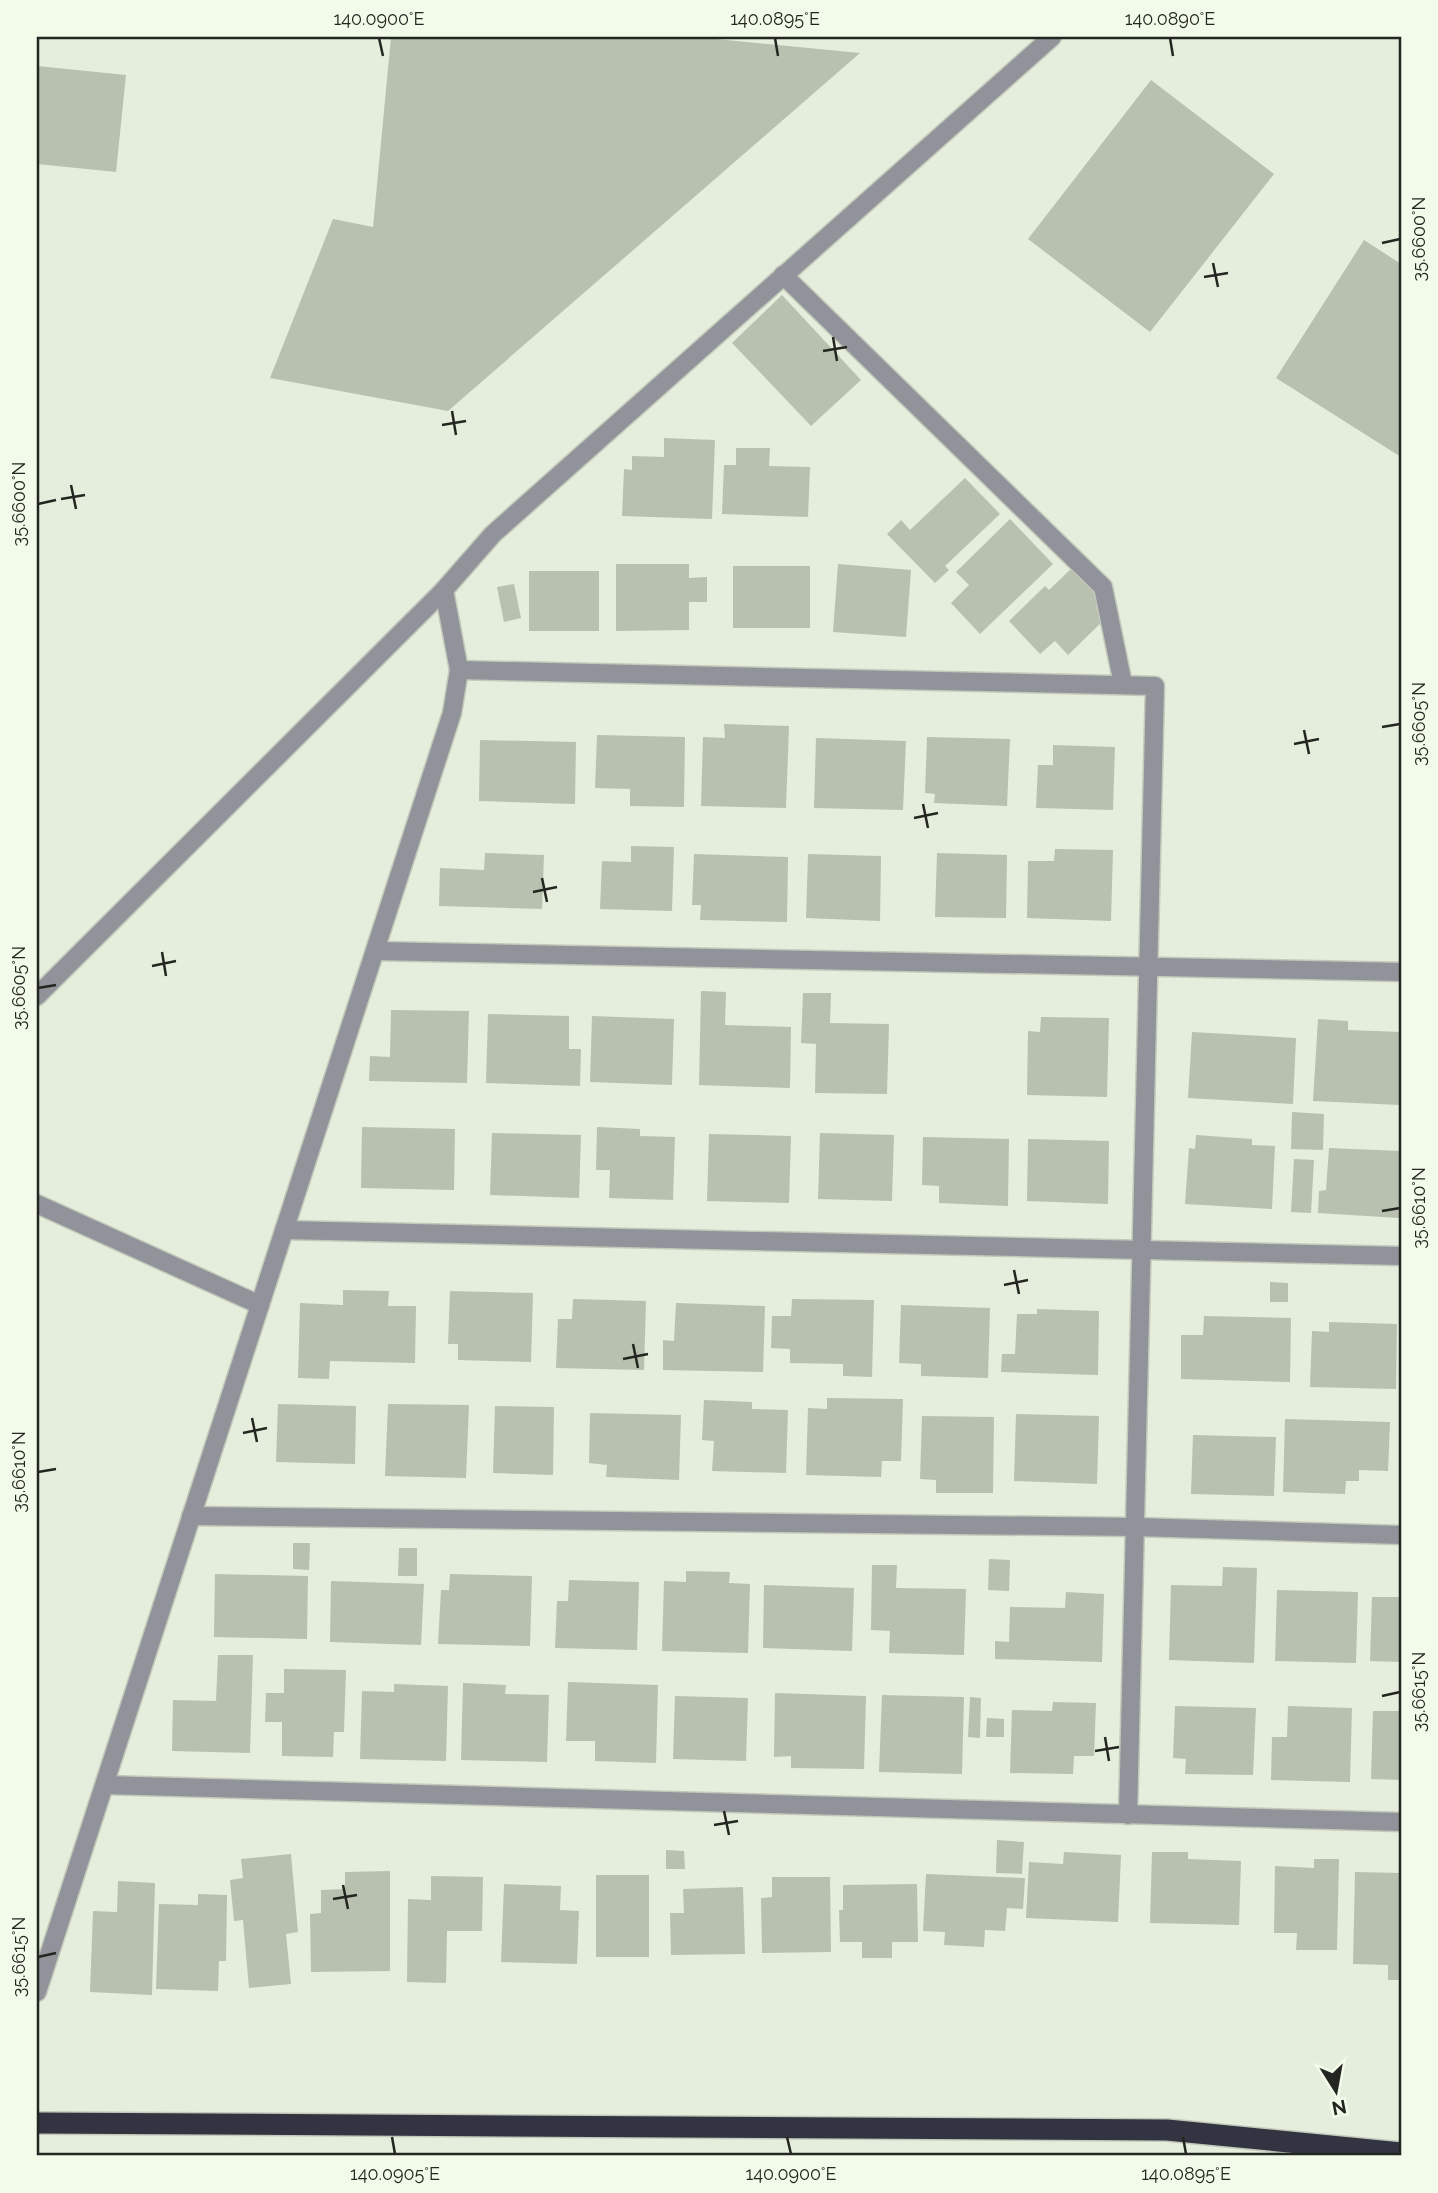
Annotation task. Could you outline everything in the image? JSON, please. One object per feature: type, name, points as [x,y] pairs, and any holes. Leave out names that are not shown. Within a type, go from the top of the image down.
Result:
[{"type":"highway","points":[[37,2123],[1167,2130],[1401,2153]]},
{"type":"street","points":[[37,996],[444,590],[493,534],[1052,37]]},
{"type":"street","points":[[783,275],[1103,587],[1123,684]]},
{"type":"street","points":[[37,1992],[452,713],[459,670],[444,590]]},
{"type":"street","points":[[459,670],[1155,686],[1128,1815]]},
{"type":"street","points":[[375,951],[1401,972]]},
{"type":"street","points":[[37,1204],[260,1306]]},
{"type":"street","points":[[284,1230],[1401,1256]]},
{"type":"street","points":[[191,1516],[1135,1527],[1401,1535]]},
{"type":"street","points":[[105,1785],[1401,1822]]},
{"type":"building","points":[[391,37],[696,37],[860,53],[448,411],[270,378],[333,219],[373,227]]},
{"type":"building","points":[[37,66],[126,75],[116,172],[37,164]]},
{"type":"building","points":[[1151,80],[1274,174],[1150,332],[1028,239]]},
{"type":"building","points":[[1364,240],[1401,264],[1401,457],[1276,378]]},
{"type":"building","points":[[782,295],[861,380],[811,426],[732,343]]},
{"type":"building","points":[[664,438],[715,440],[712,519],[622,516],[624,469],[632,470],[632,456],[664,457]]},
{"type":"building","points":[[736,448],[770,448],[769,466],[810,467],[808,517],[722,514],[724,465],[736,465]]},
{"type":"building","points":[[965,478],[1000,514],[945,566],[949,570],[935,583],[887,534],[901,520],[910,530]]},
{"type":"building","points":[[1010,519],[1053,564],[980,634],[951,603],[969,585],[956,572]]},
{"type":"building","points":[[616,564],[689,564],[689,578],[707,577],[707,602],[689,602],[689,630],[616,631]]},
{"type":"building","points":[[838,564],[911,570],[906,637],[833,632]]},
{"type":"building","points":[[733,566],[810,566],[810,628],[733,628]]},
{"type":"building","points":[[1072,568],[1103,601],[1096,608],[1106,618],[1068,655],[1055,641],[1040,654],[1009,621],[1045,586],[1049,590]]},
{"type":"building","points":[[529,571],[599,571],[599,631],[529,631]]},
{"type":"building","points":[[514,584],[521,618],[504,622],[497,587]]},
{"type":"building","points":[[724,724],[789,726],[786,808],[701,806],[703,737],[725,738]]},
{"type":"building","points":[[597,735],[685,737],[684,807],[630,806],[630,789],[595,788]]},
{"type":"building","points":[[927,737],[1010,739],[1007,806],[934,803],[935,794],[925,793]]},
{"type":"building","points":[[816,738],[906,741],[903,810],[814,808]]},
{"type":"building","points":[[480,740],[576,742],[575,804],[479,801]]},
{"type":"building","points":[[1053,745],[1115,747],[1113,810],[1036,808],[1038,765],[1053,765]]},
{"type":"building","points":[[631,846],[674,847],[672,911],[600,909],[602,861],[631,862]]},
{"type":"building","points":[[1055,849],[1113,850],[1111,921],[1027,918],[1028,861],[1054,861]]},
{"type":"building","points":[[485,853],[544,855],[542,909],[439,906],[440,868],[484,870]]},
{"type":"building","points":[[937,853],[1007,855],[1006,918],[935,917]]},
{"type":"building","points":[[694,854],[788,857],[787,922],[700,920],[701,905],[692,905]]},
{"type":"building","points":[[808,854],[881,856],[880,921],[806,918]]},
{"type":"building","points":[[701,991],[726,992],[725,1025],[791,1027],[790,1088],[699,1085]]},
{"type":"building","points":[[803,993],[831,993],[830,1023],[889,1024],[887,1094],[815,1093],[816,1044],[801,1043]]},
{"type":"building","points":[[391,1010],[469,1011],[467,1083],[369,1081],[370,1056],[390,1057]]},
{"type":"building","points":[[488,1014],[569,1016],[569,1049],[581,1049],[580,1086],[486,1083]]},
{"type":"building","points":[[592,1016],[674,1019],[672,1085],[590,1082]]},
{"type":"building","points":[[1041,1017],[1109,1018],[1107,1097],[1027,1095],[1028,1031],[1040,1032]]},
{"type":"building","points":[[1318,1019],[1348,1021],[1348,1030],[1401,1032],[1400,1105],[1313,1101]]},
{"type":"building","points":[[1192,1032],[1296,1038],[1293,1104],[1188,1098]]},
{"type":"building","points":[[1292,1112],[1324,1114],[1323,1150],[1291,1149]]},
{"type":"building","points":[[362,1127],[455,1129],[454,1190],[361,1188]]},
{"type":"building","points":[[597,1127],[640,1129],[640,1136],[675,1137],[673,1200],[609,1198],[610,1170],[596,1170]]},
{"type":"building","points":[[492,1133],[581,1135],[579,1198],[490,1195]]},
{"type":"building","points":[[820,1133],[894,1135],[892,1201],[818,1199]]},
{"type":"building","points":[[709,1134],[791,1136],[789,1203],[707,1201]]},
{"type":"building","points":[[1196,1135],[1252,1139],[1252,1145],[1275,1146],[1272,1209],[1185,1204],[1189,1148],[1195,1149]]},
{"type":"building","points":[[923,1137],[1009,1139],[1008,1206],[939,1203],[939,1186],[922,1185]]},
{"type":"building","points":[[1028,1139],[1109,1141],[1108,1204],[1027,1201]]},
{"type":"building","points":[[1329,1148],[1401,1151],[1399,1218],[1318,1213],[1319,1191],[1326,1190]]},
{"type":"building","points":[[1294,1159],[1314,1160],[1311,1213],[1291,1212]]},
{"type":"building","points":[[1270,1282],[1288,1283],[1288,1302],[1270,1302]]},
{"type":"building","points":[[343,1290],[389,1291],[388,1306],[416,1306],[415,1363],[330,1361],[329,1379],[298,1378],[300,1303],[343,1305]]},
{"type":"building","points":[[450,1291],[533,1293],[531,1362],[458,1360],[458,1344],[448,1344]]},
{"type":"building","points":[[573,1299],[646,1301],[644,1370],[556,1368],[558,1319],[572,1319]]},
{"type":"building","points":[[792,1299],[874,1300],[872,1377],[843,1376],[843,1364],[790,1363],[790,1349],[771,1348],[772,1316],[791,1316]]},
{"type":"building","points":[[676,1303],[765,1306],[763,1372],[663,1370],[663,1340],[674,1341]]},
{"type":"building","points":[[901,1305],[990,1308],[988,1378],[921,1376],[921,1364],[899,1363]]},
{"type":"building","points":[[1037,1309],[1099,1311],[1098,1375],[1001,1372],[1002,1354],[1015,1354],[1017,1314],[1037,1314]]},
{"type":"building","points":[[1204,1316],[1291,1318],[1290,1382],[1181,1379],[1181,1335],[1203,1335]]},
{"type":"building","points":[[1329,1322],[1397,1324],[1396,1389],[1310,1387],[1312,1331],[1329,1332]]},
{"type":"building","points":[[827,1398],[903,1399],[901,1461],[882,1461],[881,1477],[806,1475],[808,1408],[827,1409]]},
{"type":"building","points":[[704,1400],[752,1402],[752,1409],[788,1410],[786,1473],[712,1471],[714,1441],[702,1440]]},
{"type":"building","points":[[278,1404],[356,1406],[355,1464],[276,1462]]},
{"type":"building","points":[[388,1404],[469,1405],[466,1478],[385,1476]]},
{"type":"building","points":[[495,1406],[554,1407],[553,1475],[493,1473]]},
{"type":"building","points":[[590,1413],[681,1415],[679,1480],[606,1477],[607,1465],[589,1463]]},
{"type":"building","points":[[1016,1414],[1099,1416],[1097,1484],[1014,1481]]},
{"type":"building","points":[[922,1416],[994,1417],[993,1493],[936,1493],[936,1480],[920,1479]]},
{"type":"building","points":[[1285,1419],[1390,1422],[1388,1471],[1359,1470],[1359,1481],[1346,1481],[1345,1494],[1283,1492]]},
{"type":"building","points":[[1193,1435],[1276,1437],[1274,1496],[1191,1494]]},
{"type":"building","points":[[293,1543],[310,1543],[309,1570],[293,1569]]},
{"type":"building","points":[[399,1548],[417,1548],[417,1576],[398,1576]]},
{"type":"building","points":[[989,1559],[1010,1560],[1009,1591],[988,1590]]},
{"type":"building","points":[[872,1565],[897,1565],[896,1588],[966,1589],[964,1655],[889,1653],[890,1631],[871,1630]]},
{"type":"building","points":[[1223,1567],[1257,1568],[1254,1663],[1169,1660],[1171,1585],[1222,1586]]},
{"type":"building","points":[[686,1571],[730,1572],[729,1583],[750,1584],[748,1653],[662,1651],[664,1581],[686,1582]]},
{"type":"building","points":[[215,1574],[308,1576],[307,1639],[214,1637]]},
{"type":"building","points":[[450,1574],[532,1576],[530,1646],[438,1644],[441,1590],[449,1590]]},
{"type":"building","points":[[569,1580],[639,1582],[637,1650],[555,1648],[557,1601],[568,1601]]},
{"type":"building","points":[[331,1581],[424,1584],[421,1645],[330,1642]]},
{"type":"building","points":[[764,1585],[854,1588],[852,1651],[763,1648]]},
{"type":"building","points":[[1277,1590],[1358,1592],[1356,1663],[1275,1661]]},
{"type":"building","points":[[1066,1592],[1104,1594],[1102,1662],[995,1659],[995,1641],[1009,1642],[1010,1607],[1065,1608]]},
{"type":"building","points":[[1372,1597],[1401,1597],[1401,1662],[1370,1661]]},
{"type":"building","points":[[218,1655],[253,1655],[250,1753],[172,1751],[173,1700],[216,1701]]},
{"type":"building","points":[[284,1669],[346,1670],[344,1732],[334,1732],[333,1757],[282,1756],[282,1722],[265,1722],[266,1693],[284,1693]]},
{"type":"building","points":[[568,1682],[658,1685],[656,1763],[595,1761],[595,1741],[566,1741]]},
{"type":"building","points":[[463,1683],[506,1685],[505,1694],[549,1695],[547,1762],[461,1760]]},
{"type":"building","points":[[394,1684],[448,1686],[446,1761],[360,1759],[362,1691],[394,1692]]},
{"type":"building","points":[[775,1693],[866,1696],[864,1769],[791,1768],[791,1756],[774,1757]]},
{"type":"building","points":[[882,1695],[964,1697],[962,1774],[879,1772]]},
{"type":"building","points":[[675,1696],[748,1698],[746,1761],[673,1759]]},
{"type":"building","points":[[970,1697],[981,1698],[980,1738],[968,1737]]},
{"type":"building","points":[[1053,1702],[1096,1703],[1094,1756],[1074,1756],[1073,1774],[1010,1773],[1012,1710],[1052,1711]]},
{"type":"building","points":[[1175,1706],[1256,1708],[1253,1775],[1185,1774],[1186,1759],[1173,1758]]},
{"type":"building","points":[[1288,1706],[1352,1708],[1350,1782],[1271,1780],[1272,1737],[1287,1737]]},
{"type":"building","points":[[1373,1711],[1401,1711],[1401,1780],[1371,1779]]},
{"type":"building","points":[[987,1718],[1004,1719],[1004,1737],[986,1737]]},
{"type":"building","points":[[997,1840],[1024,1842],[1022,1874],[996,1873]]},
{"type":"building","points":[[666,1850],[684,1851],[685,1869],[666,1869]]},
{"type":"building","points":[[1064,1852],[1121,1855],[1118,1922],[1026,1918],[1029,1862],[1063,1864]]},
{"type":"building","points":[[1152,1852],[1188,1852],[1188,1859],[1241,1861],[1239,1925],[1150,1923]]},
{"type":"building","points":[[291,1854],[298,1932],[286,1934],[291,1984],[249,1988],[243,1920],[234,1921],[230,1880],[243,1878],[241,1859]]},
{"type":"building","points":[[1314,1859],[1339,1859],[1337,1950],[1296,1950],[1297,1933],[1274,1933],[1275,1866],[1314,1868]]},
{"type":"building","points":[[390,1871],[390,1971],[311,1972],[310,1914],[321,1913],[321,1890],[345,1889],[345,1872]]},
{"type":"building","points":[[1355,1872],[1401,1873],[1401,1980],[1388,1980],[1388,1965],[1353,1964]]},
{"type":"building","points":[[926,1874],[1025,1878],[1023,1909],[1007,1908],[1005,1931],[985,1930],[984,1947],[944,1945],[945,1932],[923,1931]]},
{"type":"building","points":[[596,1875],[649,1875],[649,1957],[596,1957]]},
{"type":"building","points":[[431,1876],[483,1877],[482,1931],[447,1931],[446,1983],[407,1982],[408,1899],[431,1900]]},
{"type":"building","points":[[772,1877],[830,1877],[831,1952],[762,1953],[761,1898],[772,1897]]},
{"type":"building","points":[[118,1881],[155,1883],[152,1995],[90,1992],[93,1911],[117,1912]]},
{"type":"building","points":[[504,1884],[561,1886],[560,1910],[579,1911],[577,1964],[501,1962]]},
{"type":"building","points":[[917,1884],[918,1942],[892,1942],[892,1958],[862,1958],[862,1942],[840,1942],[839,1910],[843,1910],[843,1885]]},
{"type":"building","points":[[743,1887],[745,1954],[671,1955],[670,1913],[684,1913],[683,1889]]},
{"type":"building","points":[[198,1894],[227,1895],[226,1961],[219,1961],[218,1991],[156,1989],[159,1904],[198,1905]]}]
